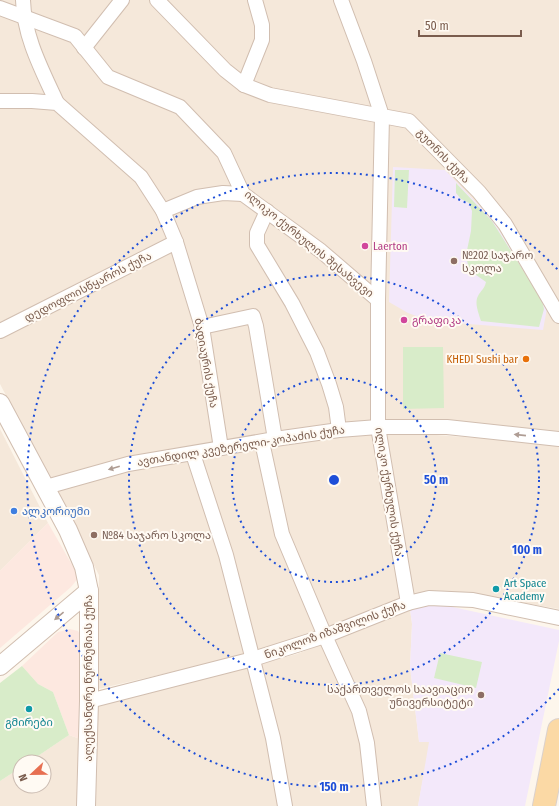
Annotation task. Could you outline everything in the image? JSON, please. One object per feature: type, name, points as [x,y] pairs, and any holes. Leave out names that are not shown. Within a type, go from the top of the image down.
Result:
[{"type":"main road","points":[[544,806],[559,730]]},
{"type":"street","points":[[0,102],[32,100],[57,102],[34,50],[24,16],[23,0]]},
{"type":"street","points":[[84,48],[122,0]]},
{"type":"street","name":"გუთნის ქუჩა","points":[[157,0],[225,70],[244,85],[270,94],[409,121],[479,192],[505,224],[559,316]]},
{"type":"street","points":[[244,85],[262,40],[262,25],[255,0]]},
{"type":"street","points":[[341,0],[382,116]]},
{"type":"street","name":"ილიკო ქურხულის შესახვევი","points":[[0,8],[75,36],[108,77],[180,107],[224,153],[243,194],[321,251],[378,300]]},
{"type":"street","name":"ბადიაურის ქუჩა","points":[[57,102],[140,177],[163,211],[176,242],[202,327],[221,448]]},
{"type":"street","name":"ილიკო ქურხულის ქუჩა","points":[[382,116],[378,300],[378,427],[408,603]]},
{"type":"street","points":[[163,211],[198,197],[223,193],[243,194]]},
{"type":"street","points":[[267,211],[257,233],[257,245],[292,303],[317,352],[336,407],[339,430]]},
{"type":"street","name":"დედოფლისწყაროს ქუჩა","points":[[0,331],[176,242]]},
{"type":"street","points":[[202,327],[253,316],[256,326],[269,440],[282,534],[359,712],[367,743],[374,806]]},
{"type":"street","name":"ალექსანდრე წურწუმიას ქუჩა","points":[[0,403],[46,487],[68,530],[84,567],[89,591],[89,701],[86,806]]},
{"type":"street","name":"ავთანდილ კვეზერელი-კოპაძის ქუჩა","points":[[46,487],[128,464],[269,440],[339,430],[378,427],[447,427],[559,439]]},
{"type":"street","points":[[193,454],[226,555],[273,738],[286,806]]},
{"type":"street","points":[[0,666],[89,591]]},
{"type":"street","name":"ნიკოლოზ იზაშვილის ქუჩა","points":[[89,701],[253,659],[325,636],[408,603],[428,598],[473,600],[559,618]]},
{"type":"shaded area","points":[[0,0],[559,0],[559,432],[402,420],[50,479],[0,384]]},
{"type":"shaded area","name":"№202 საჯარო სკოლა","points":[[393,167],[445,170],[492,219],[547,308],[543,330],[430,321],[408,313],[389,302]]},
{"type":"shaded area","points":[[0,429],[48,523],[0,571]]},
{"type":"shaded area","points":[[376,431],[402,600],[329,629],[286,525],[269,442]]},
{"type":"shaded area","points":[[383,431],[559,444],[559,609],[502,599],[412,598]]},
{"type":"shaded area","points":[[259,446],[320,633],[257,653],[200,458]]},
{"type":"shaded area","points":[[196,458],[250,654],[98,689],[99,575],[54,487],[126,471]]},
{"type":"shaded area","points":[[48,523],[79,577],[71,587],[0,648],[0,571]]},
{"type":"shaded area","name":"საქართველოს საავიაციო უნივერსიტეტი","points":[[431,605],[448,606],[559,630],[559,641],[525,806],[418,806],[429,742],[419,742],[410,667],[412,624],[410,609]]},
{"type":"shaded area","points":[[410,609],[412,624],[410,667],[419,741],[430,742],[418,806],[378,806],[332,637]]},
{"type":"shaded area","points":[[70,629],[78,631],[83,640],[80,739],[69,735],[53,692],[38,684],[22,666],[58,632]]},
{"type":"shaded area","points":[[325,643],[360,722],[370,806],[292,806],[260,664],[297,654]]},
{"type":"shaded area","points":[[252,664],[284,806],[94,806],[98,700]]},
{"type":"shaded area","points":[[69,735],[80,739],[78,806],[0,806],[0,781],[12,773],[12,794],[52,794],[52,754],[41,754]]},
{"type":"green space","points":[[395,170],[409,170],[407,208],[394,207]]},
{"type":"green space","points":[[456,183],[492,221],[542,300],[544,309],[539,327],[481,321],[476,302],[486,282],[469,270],[466,255],[471,231],[472,211],[469,203],[461,199],[456,193]]},
{"type":"green space","points":[[403,347],[443,347],[444,408],[403,409]]},
{"type":"green space","points":[[440,653],[482,662],[476,688],[434,678]]},
{"type":"green space","points":[[22,666],[38,684],[53,692],[69,735],[41,754],[12,754],[12,773],[0,781],[0,683]]},
{"type":"place","name":"Laerton","points":[[365,246]]},
{"type":"place","name":"№202 საჯარო სკოლა","points":[[454,261]]},
{"type":"place","name":"გრაფიკა","points":[[404,320]]},
{"type":"place","name":"KHEDI Sushi bar","points":[[526,359]]},
{"type":"place","name":"ალკორიუმი","points":[[14,511]]},
{"type":"place","name":"№84 საჯარო სკოლა","points":[[94,535]]},
{"type":"place","name":"Art Space Academy","points":[[496,589]]},
{"type":"place","name":"საქართველოს საავიაციო უნივერსიტეტი","points":[[481,695]]},
{"type":"place","name":"გმირები","points":[[29,709]]}]
